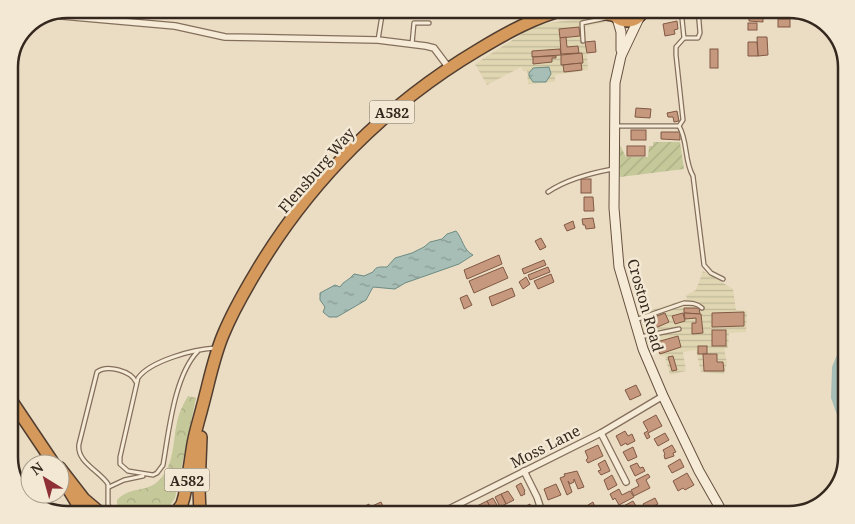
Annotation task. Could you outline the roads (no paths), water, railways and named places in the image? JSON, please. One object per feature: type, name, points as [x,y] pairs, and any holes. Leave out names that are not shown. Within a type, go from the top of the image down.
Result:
[{"type":"highway","name":"Flensburg Way","points":[[181,506],[193,442],[218,348],[236,308],[263,260],[286,226],[314,190],[346,154],[411,96],[450,68],[503,36],[538,18]]},
{"type":"highway","name":"A582","points":[[620,18],[627,22],[637,18]]},
{"type":"highway","name":"Flensburg Way","points":[[200,506],[199,463],[203,405]]},
{"type":"highway","points":[[18,410],[48,454]]},
{"type":"highway","points":[[70,480],[93,506]]},
{"type":"highway","points":[[70,492],[79,506]]},
{"type":"street","points":[[85,18],[175,26],[225,37],[378,40],[412,44],[434,48],[450,68]]},
{"type":"street","name":"Croston Road","points":[[616,18],[621,32],[621,56],[615,83],[614,169],[614,208],[619,267],[640,337],[662,396],[699,471],[719,506]]},
{"type":"street","name":"Croston Road","points":[[621,56],[640,18]]},
{"type":"street","name":"Moss Lane","points":[[455,506],[601,433],[662,396]]},
{"type":"street","points":[[601,433],[626,482]]},
{"type":"street","points":[[524,471],[540,506]]},
{"type":"lane","points":[[378,40],[381,18]]},
{"type":"lane","points":[[583,41],[582,23],[600,18]]},
{"type":"lane","points":[[681,18],[684,38]]},
{"type":"lane","points":[[679,126],[683,120],[676,46],[684,38],[698,38],[700,33],[699,18]]},
{"type":"lane","points":[[412,44],[414,23],[429,23]]},
{"type":"lane","points":[[615,126],[679,126]]},
{"type":"lane","points":[[679,126],[684,134],[689,170],[693,176],[704,266],[723,279]]},
{"type":"lane","points":[[548,192],[558,185],[593,173],[614,169]]},
{"type":"lane","points":[[635,320],[684,303],[692,303],[702,308]]},
{"type":"lane","points":[[640,337],[679,329]]},
{"type":"lane","points":[[146,475],[128,471],[122,466],[120,460],[136,383],[144,371],[152,366],[178,356],[218,348]]},
{"type":"lane","points":[[109,487],[124,480],[157,474],[163,465],[178,390],[189,360],[198,351]]},
{"type":"lane","points":[[109,506],[109,487],[105,479],[83,459],[78,450],[95,375],[98,370],[107,368],[128,374],[134,377],[136,383]]},
{"type":"water","points":[[549,67],[551,74],[546,82],[533,82],[529,76],[533,68]]},
{"type":"water","points":[[456,231],[467,250],[473,255],[459,264],[405,283],[395,289],[373,287],[366,300],[337,317],[329,317],[323,312],[325,307],[320,300],[320,293],[335,285],[340,287],[354,274],[364,276],[377,268],[387,267],[395,258],[412,253],[430,242],[442,239],[447,234]]},
{"type":"waterway","points":[[838,374],[838,399]]}]
